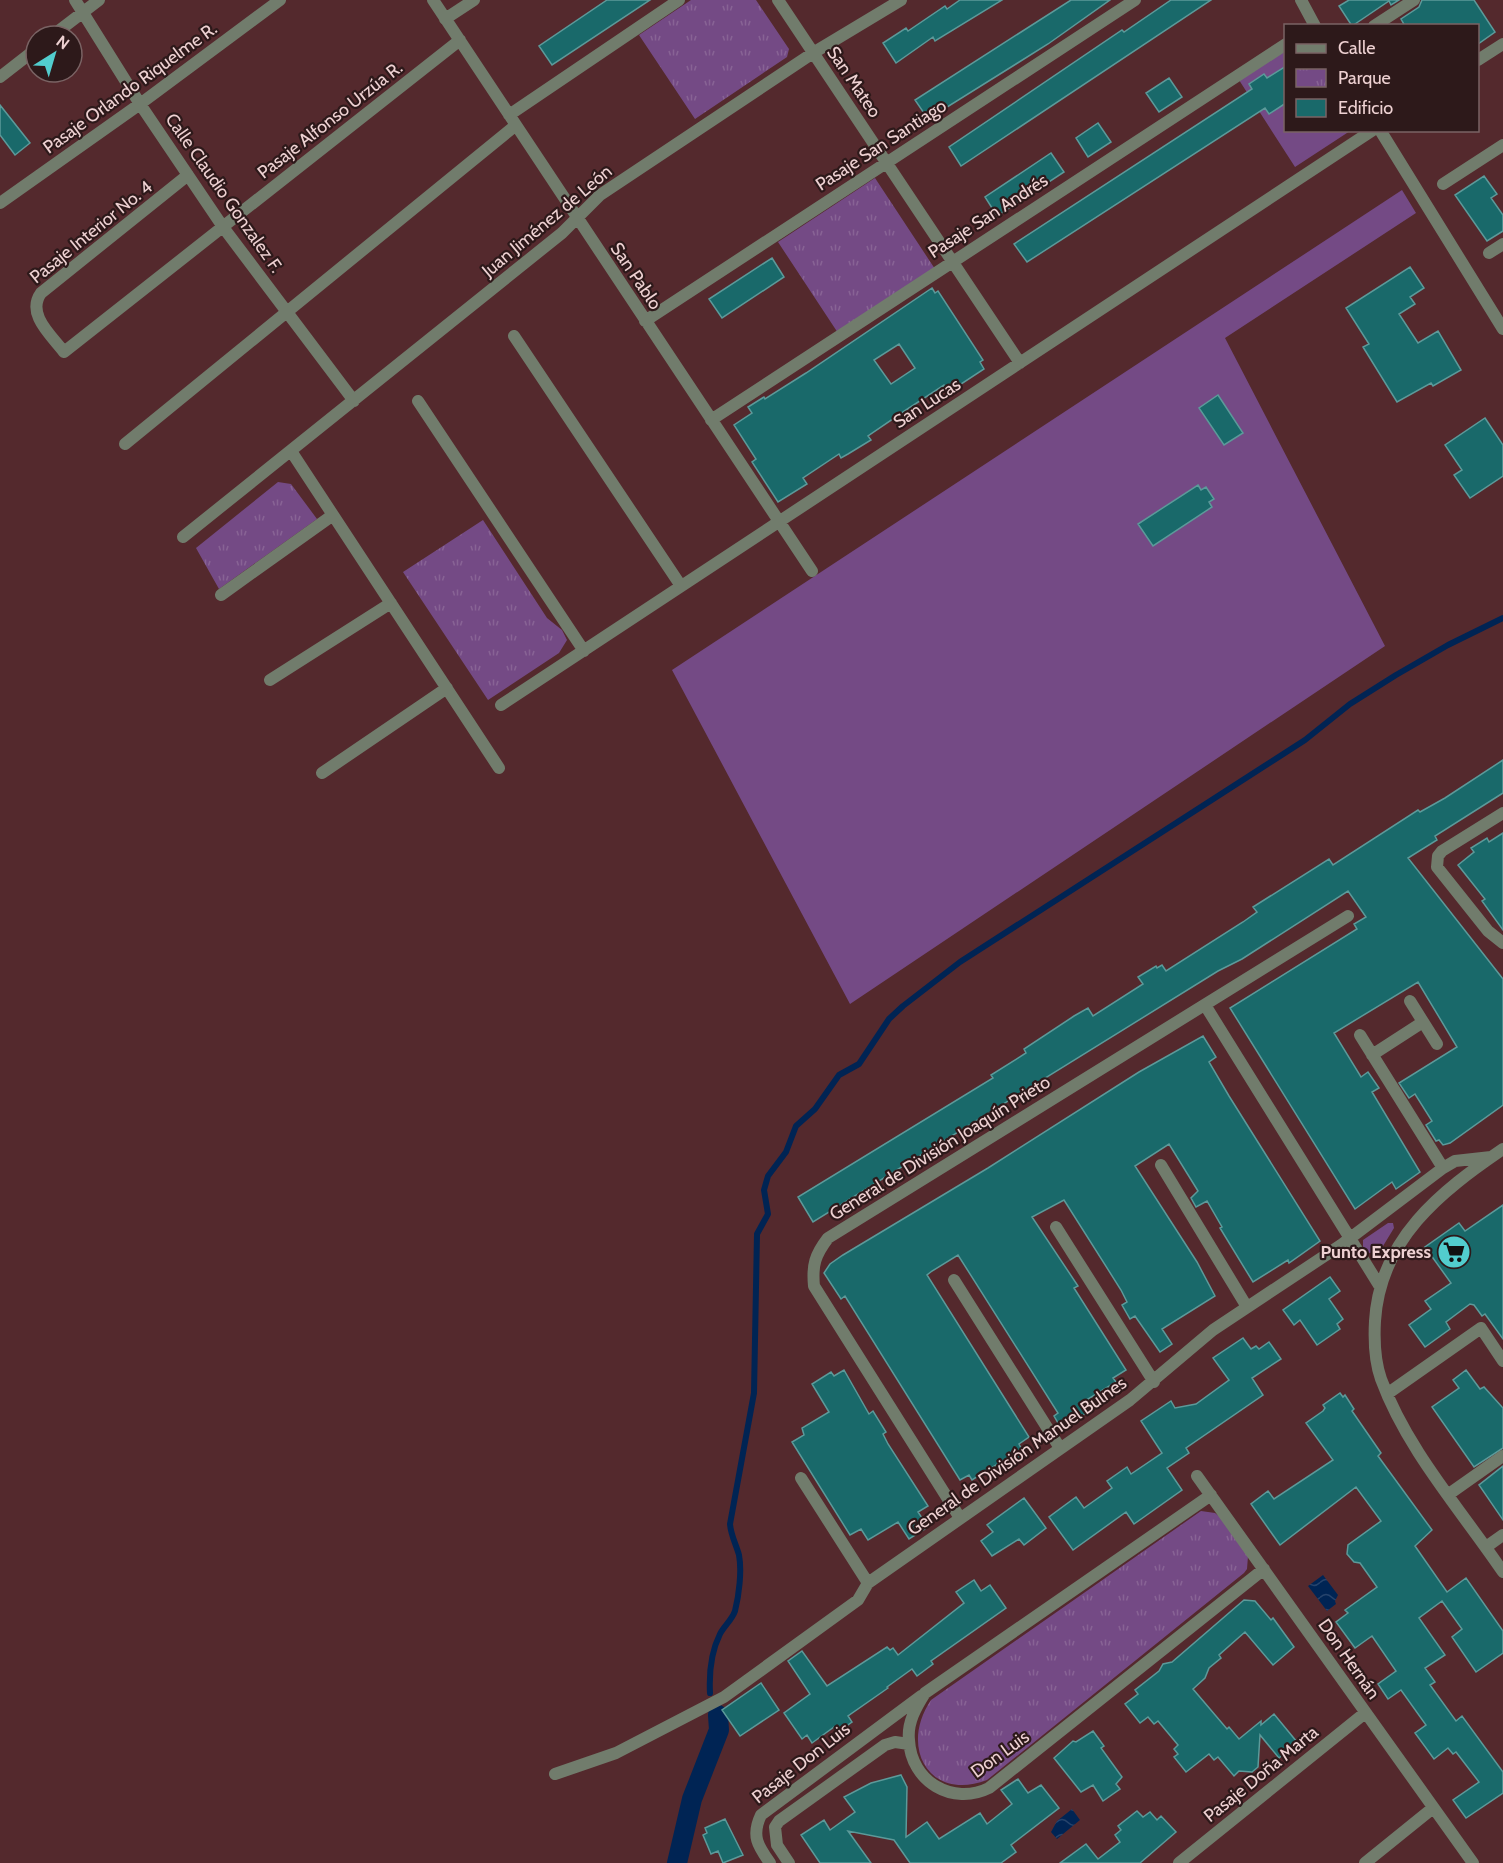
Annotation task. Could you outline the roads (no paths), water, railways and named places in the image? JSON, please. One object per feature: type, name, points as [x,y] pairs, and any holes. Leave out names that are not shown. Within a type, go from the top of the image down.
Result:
[{"type":"street","name":"Calle Claudio Gonzalez F.","points":[[75,0],[188,176],[354,401]]},
{"type":"street","points":[[68,24],[99,0]]},
{"type":"street","name":"Pasaje Orlando Riquelme R.","points":[[0,203],[140,104],[280,0]]},
{"type":"street","name":"San Pablo","points":[[433,0],[576,219],[812,571]]},
{"type":"street","points":[[446,19],[474,0]]},
{"type":"street","points":[[125,444],[512,120],[679,0]]},
{"type":"street","name":"San Mateo","points":[[778,0],[1020,363]]},
{"type":"street","name":"Juan Jiménez de León","points":[[183,537],[354,401],[576,219],[600,195],[813,53],[901,0]]},
{"type":"street","name":"Pasaje San Santiago","points":[[645,321],[1136,0]]},
{"type":"street","points":[[1301,0],[1313,24]]},
{"type":"street","points":[[1377,24],[1414,0]]},
{"type":"street","name":"Pasaje Alfonso Urzúa R.","points":[[64,352],[460,40]]},
{"type":"street","points":[[1479,59],[1503,44]]},
{"type":"street","name":"Pasaje San Andrés","points":[[711,420],[1284,45]]},
{"type":"street","points":[[0,77],[24,58]]},
{"type":"street","name":"San Lucas","points":[[501,705],[1370,132]]},
{"type":"street","points":[[1381,132],[1503,329]]},
{"type":"street","points":[[1443,184],[1503,145]]},
{"type":"street","name":"Pasaje Interior No. 4","points":[[64,352],[35,312],[35,301],[41,293],[188,176]]},
{"type":"street","points":[[1489,253],[1503,244]]},
{"type":"street","points":[[514,336],[681,586]]},
{"type":"street","points":[[418,401],[584,651]]},
{"type":"street","points":[[291,451],[499,768]]},
{"type":"street","points":[[220,595],[333,515]]},
{"type":"street","points":[[270,680],[391,603]]},
{"type":"street","points":[[322,772],[447,688]]},
{"type":"street","points":[[1502,940],[1488,931],[1437,867],[1438,856],[1442,851],[1503,813]]},
{"type":"street","name":"General de División Joaquín Prieto","points":[[960,1518],[814,1286],[812,1266],[818,1252],[828,1238],[1348,916]]},
{"type":"street","points":[[1410,1001],[1437,1044]]},
{"type":"street","points":[[1205,1005],[1379,1285]]},
{"type":"street","points":[[1372,1055],[1424,1022]]},
{"type":"street","points":[[1360,1035],[1443,1168]]},
{"type":"street","points":[[1503,1149],[1444,1193],[1398,1245],[1379,1285],[1374,1335],[1380,1376],[1406,1432],[1503,1572]]},
{"type":"street","name":"General de División Manuel Bulnes","points":[[555,1774],[616,1752],[724,1697],[858,1600],[868,1583],[1154,1382],[1184,1352],[1350,1238],[1443,1168],[1455,1161],[1491,1156]]},
{"type":"street","points":[[1161,1165],[1247,1307]]},
{"type":"street","points":[[1056,1227],[1154,1382]]},
{"type":"street","points":[[954,1280],[1060,1448]]},
{"type":"street","points":[[1387,1394],[1481,1329],[1503,1361]]},
{"type":"street","points":[[1449,1494],[1503,1456]]},
{"type":"street","name":"Don Hernán","points":[[1197,1476],[1473,1863]]},
{"type":"street","points":[[801,1478],[868,1583]]},
{"type":"street","points":[[909,1744],[910,1723],[925,1693],[1211,1496]]},
{"type":"street","points":[[1486,1547],[1503,1535]]},
{"type":"street","name":"Don Luis","points":[[909,1744],[912,1757],[930,1784],[940,1790],[955,1794],[979,1793],[996,1783],[1264,1569]]},
{"type":"street","name":"Pasaje Don Luis","points":[[770,1863],[756,1842],[754,1832],[761,1815],[925,1693]]},
{"type":"street","name":"Pasaje Doña Marta","points":[[1179,1863],[1365,1713]]},
{"type":"street","name":"Pasaje Don Luis","points":[[873,1753],[877,1727]]},
{"type":"street","name":"Pasaje Don Luis","points":[[789,1863],[777,1845],[775,1827],[779,1821],[873,1753],[895,1742],[909,1744]]},
{"type":"street","points":[[1365,1863],[1433,1808]]},
{"type":"water","points":[[1323,1575],[1338,1595],[1336,1604],[1327,1611],[1308,1586]]},
{"type":"water","points":[[1072,1809],[1080,1820],[1057,1839],[1051,1832],[1057,1821]]},
{"type":"waterway","points":[[710,1693],[710,1670],[714,1648],[735,1611],[740,1583],[739,1555],[730,1524],[754,1393],[757,1234],[768,1214],[764,1190],[768,1176],[786,1152],[796,1126],[815,1109],[839,1075],[859,1064],[889,1019],[960,962],[1305,740],[1350,704],[1448,645],[1503,618]]},
{"type":"waterway","points":[[677,1863],[692,1799],[719,1730],[718,1715]]},
{"type":"place","name":"Punto Express","points":[[1454,1252]]}]
